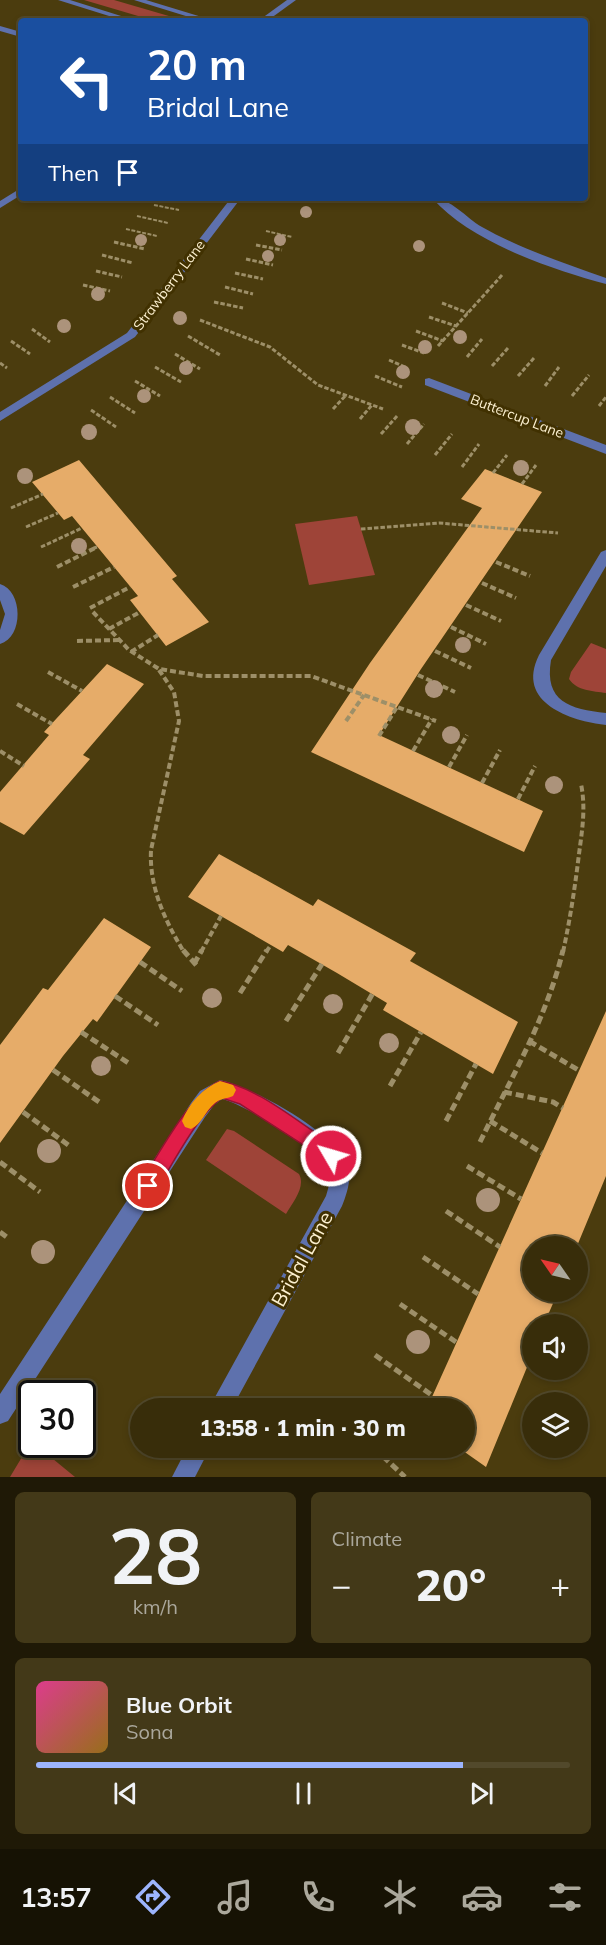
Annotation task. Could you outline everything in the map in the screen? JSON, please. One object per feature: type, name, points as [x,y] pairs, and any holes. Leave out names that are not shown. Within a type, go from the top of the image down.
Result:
[{"type":"street","points":[[62,0],[123,18]]},
{"type":"street","points":[[138,0],[200,18]]},
{"type":"street","points":[[266,18],[291,0]]},
{"type":"street","points":[[0,28],[18,34]]},
{"type":"street","points":[[0,205],[18,192]]},
{"type":"street","name":"Strawberry Lane","points":[[0,417],[131,335],[234,201]]},
{"type":"street","points":[[441,201],[463,220],[484,233],[535,256],[606,281]]},
{"type":"street","name":"Buttercup Lane","points":[[429,382],[606,450]]},
{"type":"street","points":[[606,555],[544,659],[539,675],[542,690],[556,704],[584,716],[606,719]]},
{"type":"street","points":[[0,589],[10,602],[13,616],[10,625],[0,639]]},
{"type":"street","name":"Bridal Lane","points":[[0,1413],[198,1110],[207,1098],[220,1089],[246,1098],[322,1147],[339,1169],[339,1185],[335,1199],[226,1398]]},
{"type":"street","points":[[183,1477],[193,1458]]},
{"type":"path","points":[[154,205],[179,210]]},
{"type":"path","points":[[137,216],[168,223]]},
{"type":"path","points":[[126,229],[157,236]]},
{"type":"path","points":[[266,231],[292,237]]},
{"type":"path","points":[[114,242],[145,249]]},
{"type":"path","points":[[256,245],[282,250]]},
{"type":"path","points":[[102,255],[134,263]]},
{"type":"path","points":[[246,259],[273,265]]},
{"type":"path","points":[[96,271],[122,277]]},
{"type":"path","points":[[235,273],[263,279]]},
{"type":"path","points":[[438,346],[504,273]]},
{"type":"path","points":[[83,285],[110,291]]},
{"type":"path","points":[[225,287],[253,294]]},
{"type":"path","points":[[214,302],[243,308]]},
{"type":"path","points":[[442,303],[468,313]]},
{"type":"path","points":[[429,317],[456,326]]},
{"type":"path","points":[[200,320],[270,346],[318,385],[383,409]]},
{"type":"path","points":[[32,329],[50,342]]},
{"type":"path","points":[[416,331],[443,341]]},
{"type":"path","points":[[188,336],[220,355]]},
{"type":"path","points":[[467,357],[482,339]]},
{"type":"path","points":[[11,341],[30,354]]},
{"type":"path","points":[[402,345],[430,356]]},
{"type":"path","points":[[492,366],[508,348]]},
{"type":"path","points":[[175,354],[200,369]]},
{"type":"path","points":[[519,376],[534,358]]},
{"type":"path","points":[[0,363],[7,368]]},
{"type":"path","points":[[155,367],[181,382]]},
{"type":"path","points":[[544,386],[560,367]]},
{"type":"path","points":[[572,396],[589,375]]},
{"type":"path","points":[[375,376],[402,387]]},
{"type":"path","points":[[135,381],[160,396]]},
{"type":"path","points":[[333,409],[346,395]]},
{"type":"path","points":[[110,397],[135,413]]},
{"type":"path","points":[[599,406],[606,397]]},
{"type":"path","points":[[360,419],[372,405]]},
{"type":"path","points":[[91,410],[116,427]]},
{"type":"path","points":[[381,434],[398,415]]},
{"type":"path","points":[[407,444],[424,424]]},
{"type":"path","points":[[435,455],[452,434]]},
{"type":"path","points":[[462,467],[479,444]]},
{"type":"path","points":[[493,473],[507,455]]},
{"type":"path","points":[[522,484],[536,465]]},
{"type":"path","points":[[11,508],[43,494]]},
{"type":"path","points":[[26,527],[58,513]]},
{"type":"path","points":[[361,529],[439,524],[558,533]]},
{"type":"path","points":[[41,547],[82,528]]},
{"type":"path","points":[[57,567],[97,547]]},
{"type":"path","points":[[496,562],[530,576]]},
{"type":"path","points":[[73,587],[114,567]]},
{"type":"path","points":[[482,583],[516,598]]},
{"type":"path","points":[[90,608],[130,587]]},
{"type":"path","points":[[466,605],[501,621]]},
{"type":"path","points":[[93,612],[131,652],[159,669],[203,676],[311,676],[434,720],[413,751]]},
{"type":"path","points":[[109,629],[140,612]]},
{"type":"path","points":[[451,627],[486,644]]},
{"type":"path","points":[[131,652],[158,635]]},
{"type":"path","points":[[77,641],[81,643],[119,640]]},
{"type":"path","points":[[435,651],[471,668]]},
{"type":"path","points":[[159,669],[174,692],[179,720],[151,850],[150,868],[154,889],[161,908],[189,960],[196,965],[221,916]]},
{"type":"path","points":[[48,672],[82,691]]},
{"type":"path","points":[[418,675],[454,692]]},
{"type":"path","points":[[346,721],[364,695]]},
{"type":"path","points":[[17,704],[52,724]]},
{"type":"path","points":[[379,736],[397,707]]},
{"type":"path","points":[[449,767],[467,735]]},
{"type":"path","points":[[482,783],[500,750]]},
{"type":"path","points":[[0,751],[24,766]]},
{"type":"path","points":[[518,799],[535,766]]},
{"type":"path","points":[[480,1142],[529,1041],[552,987],[568,926],[582,825],[583,791],[581,784]]},
{"type":"path","points":[[240,993],[271,945]]},
{"type":"path","points":[[140,962],[182,991]]},
{"type":"path","points":[[286,1021],[322,964]]},
{"type":"path","points":[[338,1053],[373,993]]},
{"type":"path","points":[[116,996],[158,1025]]},
{"type":"path","points":[[81,1032],[130,1064]]},
{"type":"path","points":[[390,1086],[421,1032]]},
{"type":"path","points":[[529,1041],[580,1071]]},
{"type":"path","points":[[446,1121],[476,1064]]},
{"type":"path","points":[[53,1070],[102,1104]]},
{"type":"path","points":[[504,1092],[553,1102],[563,1108]]},
{"type":"path","points":[[23,1112],[71,1147]]},
{"type":"path","points":[[490,1121],[542,1153]]},
{"type":"path","points":[[0,1162],[40,1191]]},
{"type":"path","points":[[467,1166],[521,1199]]},
{"type":"path","points":[[446,1211],[500,1247]]},
{"type":"path","points":[[0,1232],[8,1238]]},
{"type":"path","points":[[423,1257],[478,1294]]},
{"type":"path","points":[[400,1304],[456,1342]]},
{"type":"path","points":[[375,1355],[433,1396]]},
{"type":"path","points":[[385,1458],[405,1477]]},
{"type":"shaded area","points":[[84,0],[114,0],[176,18],[145,18]]},
{"type":"shaded area","points":[[357,516],[375,575],[309,585],[295,524]]},
{"type":"shaded area","points":[[591,643],[606,649],[606,693],[581,688],[569,679],[571,672]]},
{"type":"shaded area","points":[[227,1129],[234,1131],[299,1174],[300,1189],[286,1214],[206,1160]]},
{"type":"shaded area","points":[[21,1458],[52,1458],[75,1477],[10,1477]]},
{"type":"building","points":[[79,460],[177,576],[172,579],[209,622],[166,646],[130,600],[138,596],[72,516],[64,520],[32,482]]},
{"type":"building","points":[[485,469],[542,492],[421,669],[379,735],[543,811],[524,852],[311,752],[370,663],[482,508],[461,499]]},
{"type":"building","points":[[107,664],[144,684],[83,755],[90,759],[24,835],[0,822],[0,792],[49,735],[44,732]]},
{"type":"building","points":[[219,854],[313,906],[318,899],[416,953],[410,961],[518,1022],[493,1074],[383,1010],[387,1003],[337,973],[288,945],[283,952],[188,897]]},
{"type":"building","points":[[104,918],[151,947],[97,1022],[93,1019],[63,1056],[0,1143],[0,1045],[43,988],[48,990]]},
{"type":"building","points":[[606,1011],[606,1176],[581,1236],[522,1236],[522,1302],[554,1302],[548,1314],[522,1314],[522,1379],[486,1467],[473,1458],[475,1398],[432,1398]]},
{"type":"slow traffic","points":[[191,1121],[207,1098],[220,1089],[227,1090]]},
{"type":"route","points":[[148,1186],[198,1110],[207,1098],[220,1089],[246,1098],[322,1147],[331,1156]]}]
